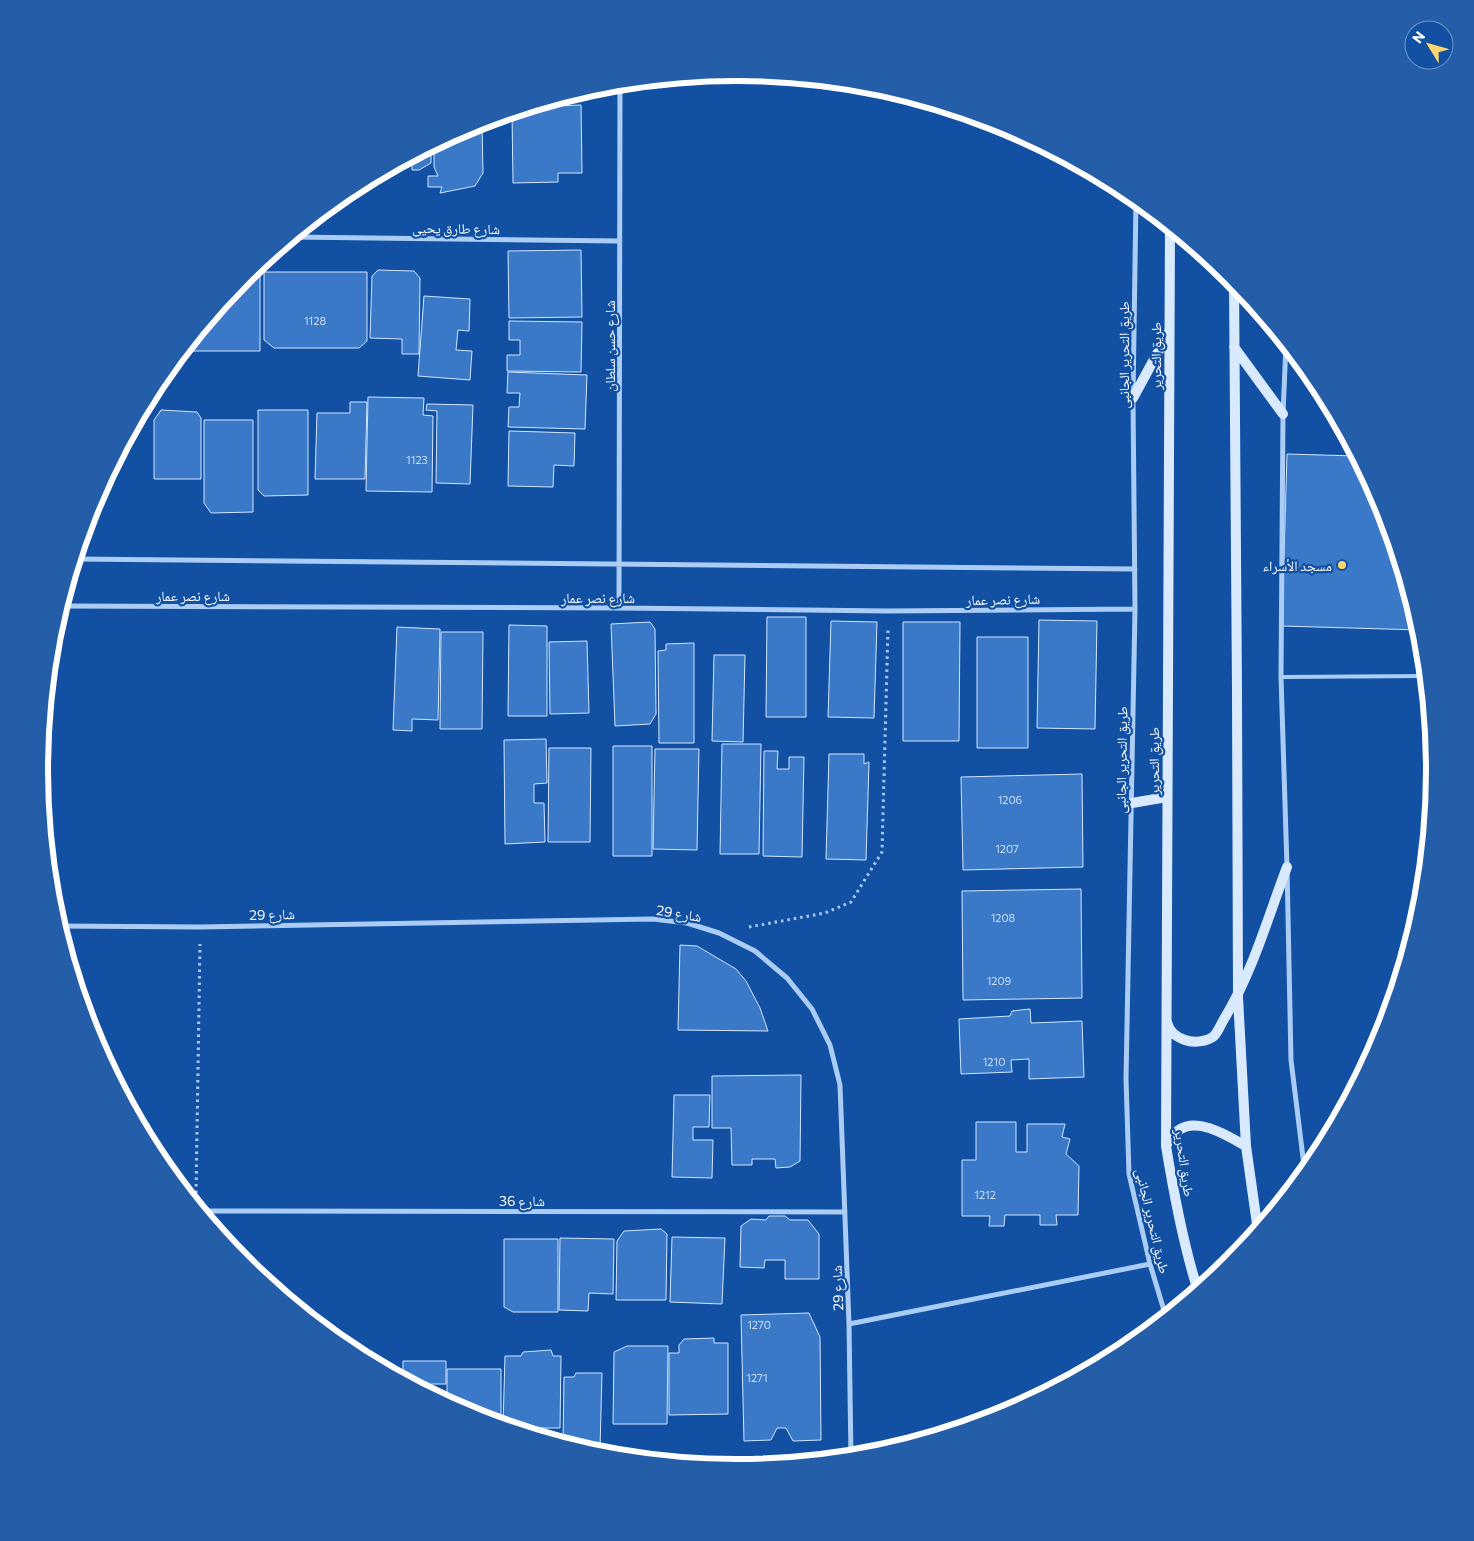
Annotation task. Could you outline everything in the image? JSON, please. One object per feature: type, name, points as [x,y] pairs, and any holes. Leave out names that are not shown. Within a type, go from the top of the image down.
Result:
[{"type":"street","name":"شارع حسن سلطان","points":[[619,608],[620,91]]},
{"type":"street","name":"طريق التحرير الجانبى","points":[[1136,208],[1133,398],[1136,609],[1126,1079],[1129,1174],[1150,1264],[1164,1312]]},
{"type":"street","name":"طريق التحرير","points":[[1170,234],[1166,1146],[1173,1188],[1196,1285]]},
{"type":"street","name":"شارع طارق يحيى","points":[[300,237],[620,241]]},
{"type":"street","points":[[1234,293],[1238,700],[1238,997],[1246,1146],[1257,1223]]},
{"type":"street","points":[[1133,398],[1169,331]]},
{"type":"street","points":[[1234,346],[1283,414]]},
{"type":"street","points":[[1286,353],[1283,414],[1280,677],[1287,867],[1290,1060],[1304,1163]]},
{"type":"street","points":[[81,560],[1136,569]]},
{"type":"street","name":"شارع نصر عمار","points":[[68,606],[619,608],[888,612],[1136,609]]},
{"type":"street","points":[[1132,803],[1167,797]]},
{"type":"street","points":[[1166,1016],[1168,1027],[1175,1035],[1184,1040],[1194,1042],[1214,1036],[1238,997],[1287,867]]},
{"type":"street","name":"شارع 29","points":[[66,926],[200,926],[653,919],[687,923],[719,933],[756,951],[787,978],[812,1009],[830,1045],[840,1085],[849,1324],[851,1450]]},
{"type":"street","points":[[1166,1146],[1177,1132],[1186,1127],[1196,1125],[1207,1126],[1246,1146]]},
{"type":"street","name":"شارع 36","points":[[207,1211],[845,1212]]},
{"type":"street","points":[[849,1324],[1150,1264]]},
{"type":"lane","points":[[1280,677],[1420,676]]},
{"type":"path","points":[[719,933],[825,913],[851,902],[882,852],[888,612]]},
{"type":"path","points":[[196,1196],[200,926]]},
{"type":"building","points":[[581,105],[582,173],[558,173],[558,182],[513,183],[512,119],[552,106]]},
{"type":"building","points":[[482,130],[483,173],[475,186],[440,193],[442,187],[428,187],[428,176],[438,176],[434,167],[434,151]]},
{"type":"building","points":[[431,153],[431,163],[419,170],[412,170],[412,162]]},
{"type":"building","points":[[581,250],[582,317],[509,318],[508,251]]},
{"type":"building","points":[[378,270],[414,271],[420,278],[419,354],[402,354],[402,339],[370,338],[372,276]]},
{"type":"building","points":[[264,272],[367,272],[367,341],[359,348],[274,348],[264,340]]},
{"type":"building","points":[[260,273],[260,273],[260,351],[190,351],[219,316]]},
{"type":"building","points":[[424,296],[470,299],[469,331],[458,330],[456,350],[472,351],[470,380],[418,376]]},
{"type":"building","points":[[509,321],[582,322],[581,372],[507,371],[507,355],[520,355],[520,340],[509,340]]},
{"type":"building","points":[[508,372],[587,375],[585,429],[508,427],[509,407],[519,407],[520,393],[507,393]]},
{"type":"building","points":[[368,397],[424,398],[423,415],[433,416],[432,492],[366,491]]},
{"type":"building","points":[[350,402],[367,402],[365,479],[315,479],[317,413],[350,413]]},
{"type":"building","points":[[427,404],[473,405],[470,484],[436,483],[437,411],[426,410]]},
{"type":"building","points":[[161,410],[197,412],[201,418],[201,479],[154,479],[154,420]]},
{"type":"building","points":[[258,410],[308,410],[308,495],[264,496],[258,490]]},
{"type":"building","points":[[204,420],[253,420],[253,512],[211,513],[204,503]]},
{"type":"building","points":[[509,431],[575,433],[574,466],[554,465],[553,487],[508,486]]},
{"type":"building","name":"مسجد الأسراء","points":[[1287,454],[1350,456],[1374,507],[1390,549],[1412,630],[1282,626]]},
{"type":"building","points":[[767,617],[806,617],[806,717],[766,717]]},
{"type":"building","points":[[1039,620],[1097,621],[1095,729],[1037,728]]},
{"type":"building","points":[[831,621],[877,622],[874,718],[828,717]]},
{"type":"building","points":[[650,622],[655,629],[656,714],[650,724],[615,726],[611,624]]},
{"type":"building","points":[[903,622],[960,622],[959,741],[903,741]]},
{"type":"building","points":[[509,625],[547,626],[547,716],[508,716]]},
{"type":"building","points":[[397,627],[440,629],[438,720],[412,719],[412,731],[393,730]]},
{"type":"building","points":[[441,632],[483,632],[482,729],[440,729]]},
{"type":"building","points":[[977,637],[1028,637],[1028,748],[977,748]]},
{"type":"building","points":[[587,641],[589,713],[550,714],[549,642]]},
{"type":"building","points":[[694,643],[694,743],[659,743],[658,651],[666,650],[666,644]]},
{"type":"building","points":[[714,655],[745,655],[743,742],[712,741]]},
{"type":"building","points":[[546,739],[547,783],[534,784],[534,803],[544,803],[545,842],[505,844],[504,740]]},
{"type":"building","points":[[722,744],[761,744],[759,854],[720,854]]},
{"type":"building","points":[[613,746],[652,746],[652,856],[613,856]]},
{"type":"building","points":[[549,748],[591,748],[590,842],[548,842]]},
{"type":"building","points":[[655,749],[699,749],[697,850],[653,849]]},
{"type":"building","points":[[764,751],[778,751],[777,769],[789,769],[789,757],[804,757],[802,857],[763,856]]},
{"type":"building","points":[[829,754],[864,754],[864,764],[869,762],[866,860],[826,859]]},
{"type":"building","points":[[1082,774],[1083,867],[963,870],[961,777]]},
{"type":"building","points":[[1081,889],[1082,998],[963,1000],[962,891]]},
{"type":"building","points":[[680,945],[697,946],[736,969],[746,981],[760,1008],[768,1031],[678,1030]]},
{"type":"building","points":[[1030,1009],[1031,1023],[1082,1021],[1084,1077],[1029,1079],[1029,1059],[1011,1060],[1012,1072],[961,1074],[959,1019],[1010,1016],[1012,1011]]},
{"type":"building","points":[[801,1075],[800,1161],[790,1167],[776,1168],[775,1159],[752,1159],[752,1165],[732,1165],[731,1128],[712,1128],[712,1076]]},
{"type":"building","points":[[674,1095],[710,1095],[709,1127],[693,1127],[693,1140],[713,1140],[712,1178],[672,1177]]},
{"type":"building","points":[[976,1122],[1016,1122],[1016,1152],[1027,1152],[1027,1124],[1065,1124],[1062,1137],[1070,1139],[1066,1154],[1079,1166],[1078,1215],[1056,1215],[1057,1225],[1040,1225],[1040,1215],[1005,1215],[1004,1226],[989,1226],[990,1216],[962,1216],[962,1160],[976,1160]]},
{"type":"building","points":[[769,1216],[785,1216],[790,1220],[808,1220],[819,1234],[819,1279],[785,1279],[785,1260],[765,1260],[764,1268],[740,1267],[741,1226],[751,1219],[766,1220]]},
{"type":"building","points":[[661,1229],[667,1234],[666,1300],[616,1300],[617,1241],[624,1231]]},
{"type":"building","points":[[672,1237],[725,1238],[722,1304],[670,1302]]},
{"type":"building","points":[[560,1238],[614,1239],[613,1294],[589,1293],[588,1311],[559,1310]]},
{"type":"building","points":[[504,1239],[558,1239],[558,1312],[513,1312],[504,1307]]},
{"type":"building","points":[[809,1313],[820,1337],[821,1440],[793,1441],[786,1428],[777,1428],[771,1440],[744,1441],[741,1315]]},
{"type":"building","points":[[714,1338],[714,1343],[728,1343],[728,1414],[669,1415],[669,1353],[679,1353],[679,1345],[684,1339]]},
{"type":"building","points":[[627,1346],[668,1346],[667,1424],[613,1424],[614,1352]]},
{"type":"building","points":[[551,1350],[553,1356],[561,1356],[560,1428],[531,1428],[503,1419],[505,1356],[521,1356],[523,1352]]},
{"type":"building","points":[[403,1361],[446,1361],[446,1384],[431,1384],[431,1388],[403,1374]]},
{"type":"building","points":[[447,1369],[501,1369],[501,1418],[447,1396]]},
{"type":"building","points":[[576,1373],[602,1373],[600,1447],[563,1438],[564,1377],[574,1377]]},
{"type":"place","name":"مسجد الأسراء","points":[[1342,565]]}]
